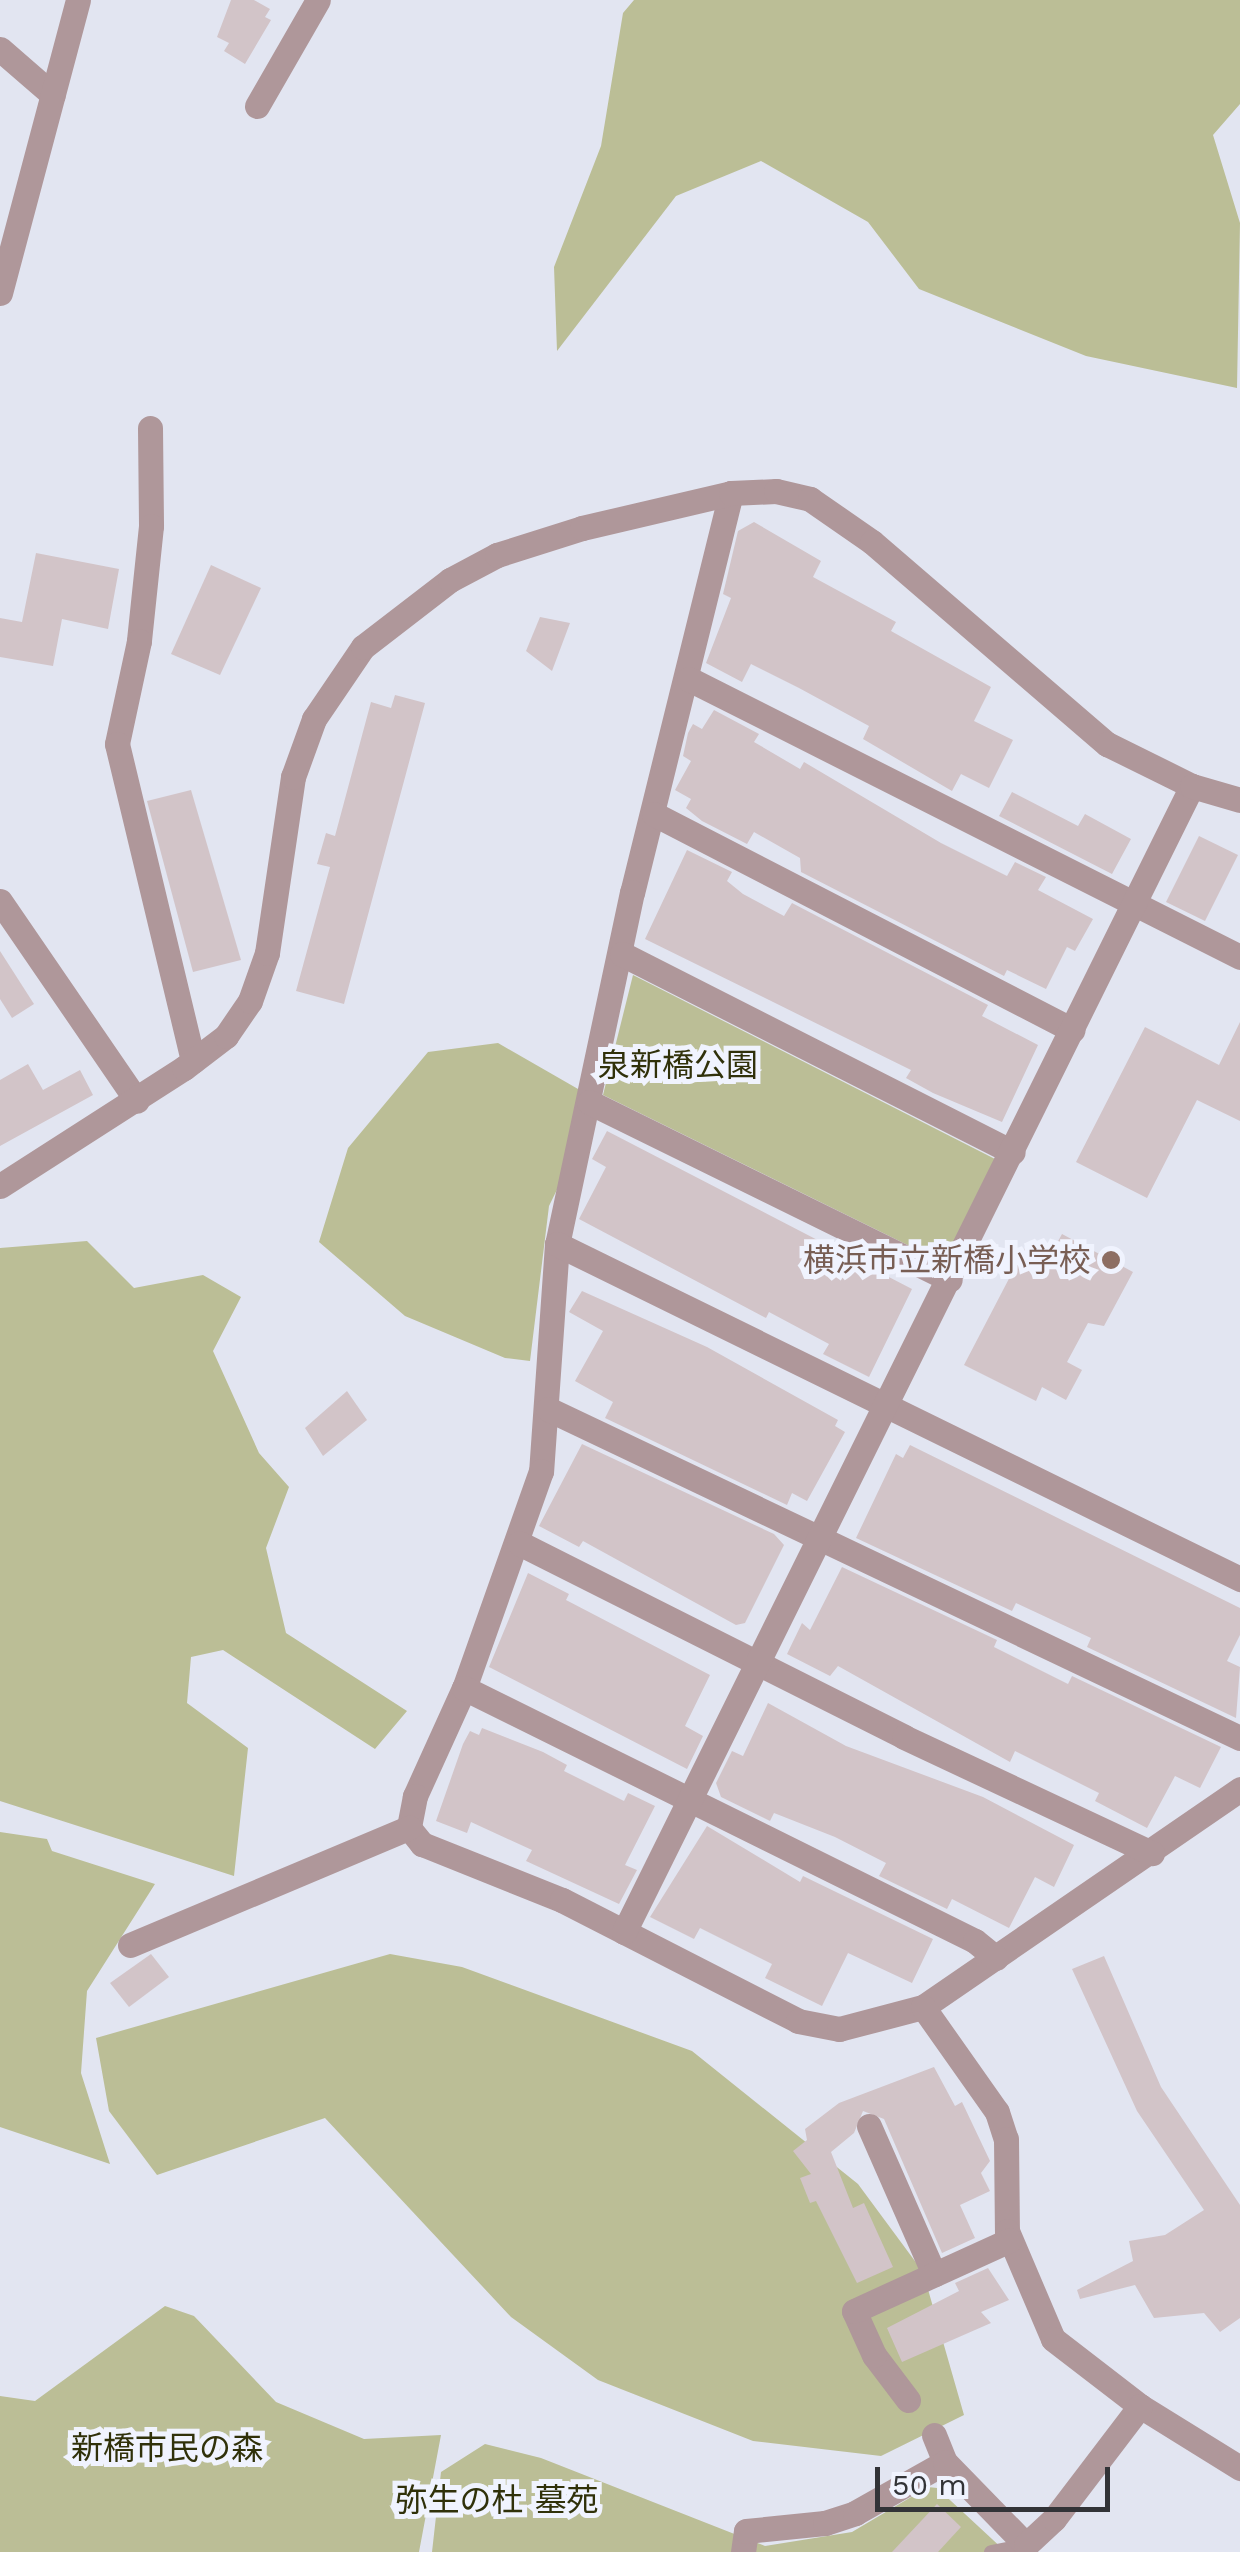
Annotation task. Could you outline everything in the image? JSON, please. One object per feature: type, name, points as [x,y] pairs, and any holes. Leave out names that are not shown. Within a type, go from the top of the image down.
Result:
[{"type":"street","points":[[0,293],[78,0]]},
{"type":"street","points":[[257,106],[318,0]]},
{"type":"street","points":[[0,49],[52,95]]},
{"type":"street","points":[[150,428],[151,526],[139,641],[117,744],[193,1061]]},
{"type":"street","points":[[0,1186],[137,1101],[226,1036],[250,1001],[267,952],[293,777],[314,720],[363,647],[406,608],[497,555],[731,492],[776,490],[810,499],[872,542],[1107,744],[1192,786],[1240,800]]},
{"type":"street","points":[[731,492],[557,1244],[541,1472],[464,1688],[415,1796],[409,1828],[422,1844],[624,1932],[798,2020],[839,2028],[923,2007],[1152,1853],[1240,1788]]},
{"type":"street","points":[[689,679],[1240,957]]},
{"type":"street","points":[[624,1932],[1192,786]]},
{"type":"street","points":[[654,814],[1072,1030]]},
{"type":"street","points":[[0,901],[137,1101]]},
{"type":"street","points":[[622,954],[1013,1152]]},
{"type":"street","points":[[589,1102],[950,1280]]},
{"type":"street","points":[[557,1244],[1240,1579]]},
{"type":"street","points":[[548,1409],[1240,1738]]},
{"type":"street","points":[[519,1542],[759,1664],[1152,1853]]},
{"type":"street","points":[[464,1688],[975,1940],[996,1958]]},
{"type":"street","points":[[130,1946],[409,1828]]},
{"type":"street","points":[[923,2007],[997,2112],[1006,2139],[1010,2240],[1053,2339],[1140,2406],[1240,2468]]},
{"type":"street","points":[[869,2126],[934,2274]]},
{"type":"street","points":[[908,2400],[874,2355],[854,2311],[1010,2240]]},
{"type":"street","points":[[934,2435],[944,2462],[1026,2545],[1054,2519],[1140,2406]]},
{"type":"street","points":[[743,2552],[746,2531],[825,2523],[855,2512],[944,2462]]},
{"type":"lane","points":[[991,2552],[1026,2545]]},
{"type":"green space","points":[[634,0],[1240,0],[1240,104],[1213,135],[1240,223],[1237,388],[1086,356],[919,289],[868,222],[761,161],[676,196],[557,351],[554,267],[601,146],[623,13]]},
{"type":"green space","name":"泉新橋公園","points":[[633,975],[995,1159],[944,1263],[603,1095]]},
{"type":"green space","points":[[498,1043],[585,1093],[571,1161],[549,1206],[530,1361],[505,1358],[405,1316],[319,1242],[348,1148],[428,1052]]},
{"type":"green space","points":[[87,1241],[134,1288],[203,1275],[241,1297],[213,1351],[259,1453],[289,1487],[266,1548],[286,1633],[407,1711],[375,1749],[223,1650],[191,1657],[187,1703],[248,1748],[234,1876],[0,1801],[0,1248]]},
{"type":"green space","points":[[0,1832],[47,1839],[52,1851],[155,1884],[87,1991],[81,2073],[110,2164],[0,2127]]},
{"type":"green space","points":[[390,1954],[462,1967],[692,2051],[858,2184],[923,2272],[964,2415],[881,2456],[753,2441],[598,2380],[511,2317],[325,2118],[157,2175],[109,2111],[96,2038]]},
{"type":"green space","name":"新橋市民の森","points":[[165,2306],[194,2316],[276,2402],[364,2439],[441,2435],[419,2552],[0,2552],[0,2396],[35,2401]]},
{"type":"green space","name":"弥生の杜 墓苑","points":[[485,2444],[541,2458],[765,2546],[852,2532],[928,2487],[937,2488],[1006,2552],[432,2552],[441,2472]]},
{"type":"building","points":[[231,0],[254,0],[270,9],[265,17],[271,20],[245,64],[224,51],[229,43],[217,37]]},
{"type":"building","points":[[754,522],[821,561],[813,577],[896,622],[891,631],[991,687],[974,721],[1013,740],[989,788],[961,774],[952,791],[863,739],[869,726],[799,688],[751,664],[742,682],[706,663],[731,598],[723,594],[738,531]]},
{"type":"building","points":[[36,553],[119,569],[108,629],[62,619],[53,666],[0,657],[0,618],[22,622]]},
{"type":"building","points":[[211,565],[261,588],[220,675],[171,654]]},
{"type":"building","points":[[540,617],[570,623],[552,671],[526,651]]},
{"type":"building","points":[[395,695],[425,703],[344,1004],[296,991],[330,867],[317,864],[326,833],[335,836],[371,702],[391,708]]},
{"type":"building","points":[[714,710],[759,734],[754,742],[800,769],[804,762],[941,843],[1007,876],[1015,862],[1046,877],[1038,890],[1093,919],[1075,951],[1067,947],[1046,989],[1007,970],[1004,976],[801,872],[800,858],[754,832],[747,844],[702,821],[686,808],[691,799],[675,790],[691,761],[683,756],[688,733],[693,724],[702,729]]},
{"type":"building","points":[[191,790],[241,960],[193,972],[147,801]]},
{"type":"building","points":[[1012,792],[1078,826],[1085,814],[1131,839],[1112,874],[999,816]]},
{"type":"building","points":[[1199,836],[1238,855],[1205,921],[1166,902]]},
{"type":"building","points":[[687,850],[732,872],[727,881],[743,894],[784,916],[792,903],[988,1005],[982,1016],[1038,1045],[1002,1122],[933,1093],[906,1078],[911,1070],[645,939]]},
{"type":"building","points":[[0,951],[34,1004],[12,1018],[0,999]]},
{"type":"building","points":[[1240,1022],[1240,1121],[1197,1100],[1147,1198],[1076,1162],[1145,1027],[1219,1065]]},
{"type":"building","points":[[28,1064],[43,1090],[80,1070],[93,1095],[0,1146],[0,1080]]},
{"type":"building","points":[[607,1131],[912,1289],[869,1377],[823,1354],[829,1344],[769,1312],[766,1318],[579,1219],[606,1167],[592,1159]]},
{"type":"building","points":[[1062,1234],[1133,1272],[1104,1326],[1088,1323],[1067,1362],[1082,1370],[1066,1400],[1042,1387],[1036,1401],[964,1365],[1026,1246],[1051,1254]]},
{"type":"building","points":[[582,1291],[707,1347],[838,1420],[835,1426],[845,1432],[807,1501],[792,1493],[787,1505],[605,1418],[613,1402],[575,1381],[603,1331],[569,1312]]},
{"type":"building","points":[[347,1391],[367,1420],[323,1456],[305,1428]]},
{"type":"building","points":[[582,1444],[774,1534],[784,1545],[745,1623],[736,1625],[583,1541],[579,1547],[539,1526]]},
{"type":"building","points":[[910,1445],[1240,1608],[1240,1635],[1227,1661],[1240,1667],[1236,1718],[1087,1647],[1091,1638],[1016,1603],[1012,1611],[856,1538],[896,1454],[903,1458]]},
{"type":"building","points":[[842,1567],[997,1640],[994,1647],[1068,1684],[1072,1676],[1221,1747],[1200,1788],[1175,1776],[1147,1828],[1095,1801],[1099,1793],[1015,1751],[1010,1762],[838,1666],[830,1676],[787,1654],[802,1623],[810,1630]]},
{"type":"building","points":[[528,1573],[569,1594],[566,1600],[710,1675],[685,1726],[703,1736],[687,1769],[489,1667]]},
{"type":"building","points":[[768,1703],[846,1746],[983,1797],[1074,1845],[1054,1887],[1035,1877],[1009,1928],[952,1899],[947,1909],[879,1876],[886,1863],[835,1837],[774,1813],[770,1821],[721,1797],[716,1783],[732,1751],[743,1756]]},
{"type":"building","points":[[482,1728],[543,1752],[567,1765],[564,1771],[624,1801],[628,1793],[655,1806],[625,1865],[637,1870],[619,1904],[526,1861],[532,1850],[471,1822],[467,1833],[436,1821],[463,1744],[470,1731],[479,1735]]},
{"type":"building","points":[[707,1826],[800,1882],[803,1876],[933,1939],[912,1983],[848,1953],[822,2006],[765,1978],[772,1964],[700,1928],[694,1939],[650,1917]]},
{"type":"building","points":[[151,1954],[169,1977],[129,2007],[110,1983]]},
{"type":"building","points":[[1104,1956],[1161,2087],[1240,2205],[1240,2318],[1220,2332],[1204,2313],[1154,2318],[1135,2285],[1080,2299],[1077,2290],[1133,2261],[1129,2241],[1165,2235],[1204,2210],[1137,2111],[1072,1969]]},
{"type":"building","points":[[934,2067],[955,2106],[962,2102],[990,2161],[981,2173],[990,2191],[960,2205],[975,2238],[942,2253],[884,2119],[863,2111],[854,2133],[831,2152],[853,2208],[864,2203],[893,2267],[857,2283],[816,2201],[810,2203],[800,2178],[811,2174],[793,2151],[807,2140],[805,2129],[839,2103]]},
{"type":"building","points":[[988,2268],[1009,2300],[981,2312],[991,2323],[902,2362],[887,2328],[959,2291],[955,2283]]},
{"type":"building","points":[[937,2504],[961,2527],[938,2552],[892,2552]]},
{"type":"place","name":"横浜市立新橋小学校","points":[[1111,1260]]}]
